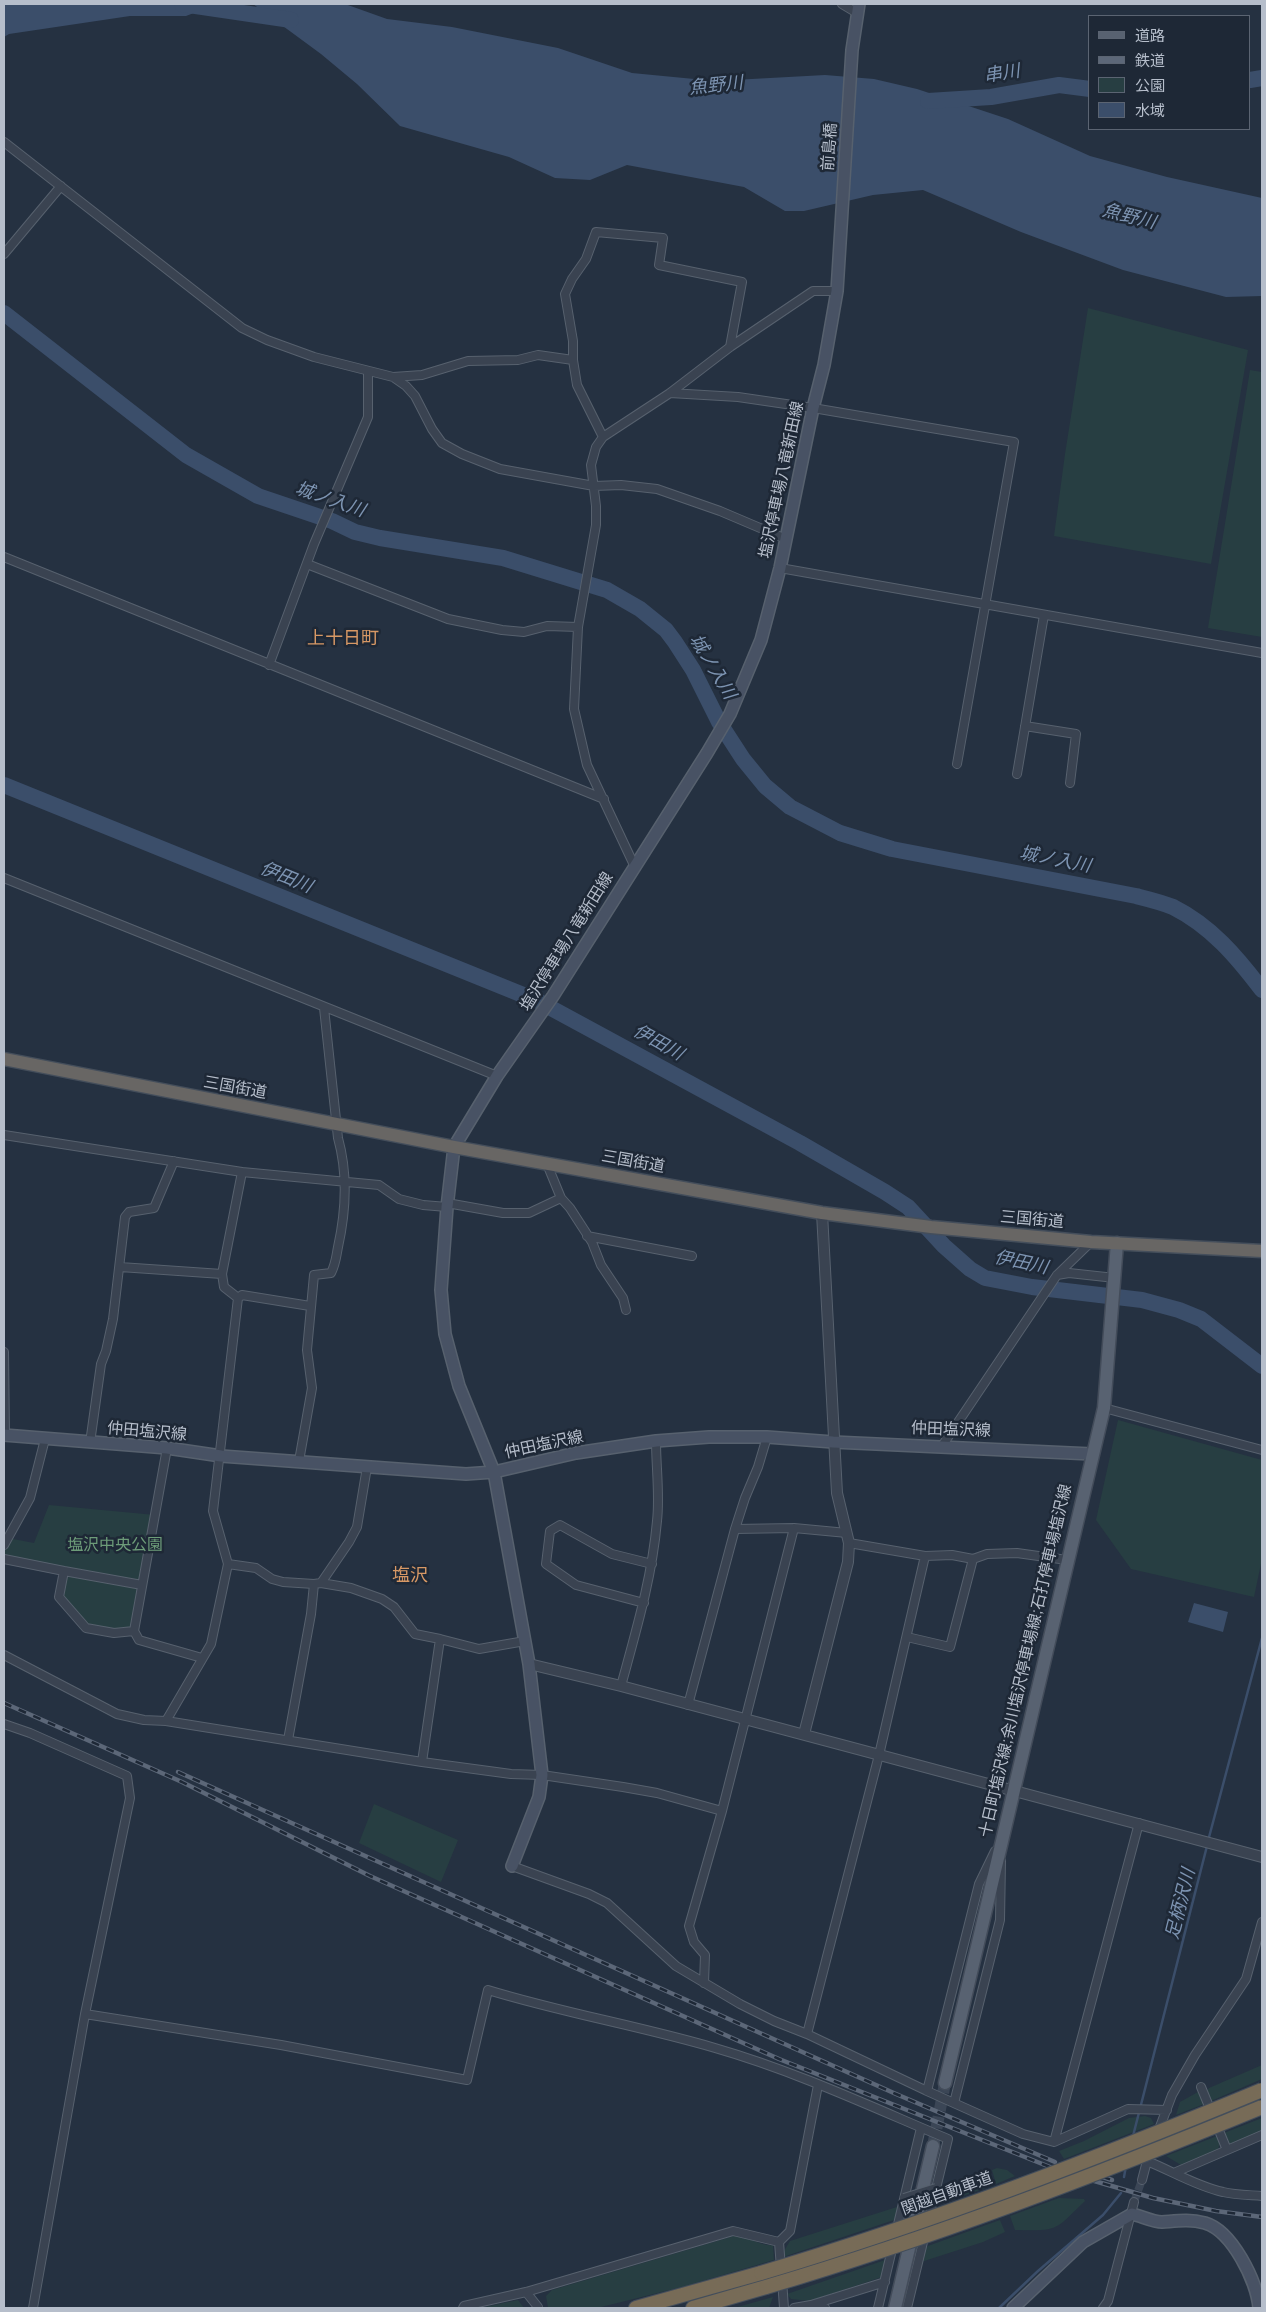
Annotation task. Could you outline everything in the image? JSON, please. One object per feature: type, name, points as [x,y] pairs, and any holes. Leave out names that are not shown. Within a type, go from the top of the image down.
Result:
[{"type":"highway","name":"三国街道","points":[[4,1059],[454,1147],[822,1213],[931,1228],[1091,1242],[1262,1252]]},
{"type":"highway","name":"関越自動車道","points":[[636,2308],[761,2273],[923,2222],[1100,2155],[1262,2090]]},
{"type":"highway","name":"関越自動車道","points":[[693,2308],[843,2264],[983,2216],[1103,2171],[1262,2107]]},
{"type":"main road","name":"前島橋","points":[[839,246],[852,50],[858,8]]},
{"type":"main road","name":"塩沢停車場八竜新田線","points":[[454,1147],[497,1076],[553,996],[730,714],[761,640],[780,568],[813,408],[824,366],[837,291],[839,246]]},
{"type":"main road","points":[[454,1147],[447,1205],[441,1290],[445,1334],[460,1386],[494,1472],[529,1664],[542,1775],[539,1797],[512,1866]]},
{"type":"main road","name":"十日町塩沢線;余川塩沢停車場線;石打停車場塩沢線","points":[[945,2083],[1104,1408],[1117,1243]]},
{"type":"main road","name":"仲田塩沢線","points":[[5,1435],[90,1444],[167,1448],[221,1456],[466,1474],[494,1472],[576,1453],[656,1441],[709,1437],[767,1437],[833,1442],[1092,1454]]},
{"type":"main road","points":[[895,2308],[933,2146]]},
{"type":"main road","points":[[1013,2308],[1083,2242],[1133,2208],[1160,2222],[1184,2219],[1199,2222],[1218,2230],[1234,2248],[1251,2275],[1259,2308]]},
{"type":"street","points":[[842,4],[858,8]]},
{"type":"street","points":[[4,142],[242,328],[267,340],[314,357],[393,377],[422,376],[468,361],[518,360],[538,355],[573,360]]},
{"type":"street","points":[[4,254],[61,186]]},
{"type":"street","points":[[603,438],[577,385],[573,360],[573,341],[565,294],[572,279],[586,259],[596,232],[663,238],[659,265],[742,282],[730,347]]},
{"type":"street","points":[[634,865],[587,765],[574,709],[581,600],[596,526],[596,506],[591,465],[596,447],[603,438],[670,393],[730,347],[813,292],[837,291]]},
{"type":"street","points":[[269,665],[314,544],[368,417],[368,370]]},
{"type":"street","points":[[393,377],[406,386],[415,396],[432,429],[442,443],[500,469],[594,486],[621,485],[657,489],[720,511],[786,539]]},
{"type":"street","points":[[670,393],[738,397],[1014,442],[957,764]]},
{"type":"street","points":[[4,557],[604,799]]},
{"type":"street","points":[[307,564],[448,619],[502,630],[524,632],[547,626],[578,627]]},
{"type":"street","points":[[780,568],[1262,653]]},
{"type":"street","points":[[1017,774],[1044,615]]},
{"type":"street","points":[[1025,726],[1076,734],[1070,783]]},
{"type":"street","points":[[4,878],[497,1076]]},
{"type":"street","points":[[299,1461],[312,1388],[307,1350],[314,1275],[331,1273],[337,1261],[337,1251],[345,1217],[344,1183],[324,1008]]},
{"type":"street","points":[[4,1135],[242,1172],[344,1183],[379,1184],[399,1199],[423,1205],[447,1205],[503,1213],[529,1213],[561,1198]]},
{"type":"street","points":[[90,1444],[101,1364],[106,1351],[112,1319],[125,1218],[129,1212],[154,1208],[174,1161]]},
{"type":"street","points":[[547,1164],[561,1198],[570,1208],[592,1242],[601,1265],[623,1298],[626,1310]]},
{"type":"street","points":[[238,1298],[224,1287],[222,1274],[242,1172]]},
{"type":"street","points":[[804,1734],[848,1562],[848,1538],[837,1494],[833,1442],[822,1213]]},
{"type":"street","points":[[587,1236],[692,1256]]},
{"type":"street","points":[[942,1446],[1057,1276],[1091,1242]]},
{"type":"street","points":[[120,1267],[222,1274]]},
{"type":"street","points":[[1057,1276],[1069,1273],[1115,1278]]},
{"type":"street","points":[[238,1298],[242,1295],[310,1306]]},
{"type":"street","points":[[166,1721],[211,1644],[228,1564],[213,1511],[221,1456],[238,1298]]},
{"type":"street","points":[[4,1352],[5,1435]]},
{"type":"street","points":[[1104,1408],[1262,1450]]},
{"type":"street","points":[[688,1704],[735,1529],[767,1437]]},
{"type":"street","points":[[4,1545],[30,1498],[45,1438]]},
{"type":"street","points":[[620,1686],[644,1603],[652,1564],[658,1519],[656,1441]]},
{"type":"street","points":[[167,1448],[134,1631],[139,1640],[202,1658]]},
{"type":"street","points":[[288,1740],[318,1583],[349,1542],[356,1527],[367,1467]]},
{"type":"street","points":[[644,1603],[576,1585],[546,1564],[550,1531],[560,1525],[612,1554],[652,1564]]},
{"type":"street","points":[[735,1529],[794,1528],[848,1538],[925,1556],[952,1555],[973,1559],[987,1554],[1018,1553],[1067,1560]]},
{"type":"street","points":[[704,1983],[705,1955],[694,1942],[689,1926],[722,1811],[794,1528]]},
{"type":"street","points":[[807,2034],[879,1754],[925,1556]]},
{"type":"street","points":[[4,1559],[142,1585]]},
{"type":"street","points":[[907,1637],[950,1647],[973,1559]]},
{"type":"street","points":[[228,1564],[256,1568],[272,1579],[283,1582],[318,1583],[351,1588],[382,1600],[394,1607],[415,1634],[479,1649],[525,1641]]},
{"type":"street","points":[[64,1571],[59,1597],[86,1628],[114,1633],[134,1631]]},
{"type":"street","points":[[422,1762],[440,1639]]},
{"type":"street","points":[[4,1655],[117,1714],[144,1720],[166,1721],[422,1762],[511,1774],[542,1775],[657,1793],[722,1811]]},
{"type":"street","points":[[529,1664],[620,1686],[1139,1822],[1262,1857]]},
{"type":"street","points":[[4,1724],[30,1733],[127,1776],[130,1798],[85,2014],[33,2308]]},
{"type":"street","points":[[1054,2142],[1139,1822]]},
{"type":"street","points":[[927,2091],[979,1884],[1001,1840]]},
{"type":"street","points":[[954,2103],[1000,1920],[1002,1894],[1001,1840]]},
{"type":"street","points":[[512,1866],[589,1894],[608,1904],[676,1966],[774,2022],[807,2034],[1023,2134],[1054,2142],[1131,2109],[1167,2110]]},
{"type":"street","points":[[1142,2180],[1147,2161],[1172,2095],[1195,2055],[1246,1980],[1262,1922]]},
{"type":"street","points":[[85,2014],[281,2045],[467,2080],[488,1990],[542,2006],[716,2048],[818,2085],[948,2139],[907,2308]]},
{"type":"street","points":[[784,2308],[779,2242],[790,2231],[818,2085]]},
{"type":"street","points":[[1201,2087],[1226,2150]]},
{"type":"street","points":[[878,2308],[921,2128]]},
{"type":"street","points":[[1176,2172],[1262,2135]]},
{"type":"street","points":[[1147,2161],[1176,2172],[1196,2184],[1224,2193],[1262,2196]]},
{"type":"street","points":[[904,2198],[936,2188]]},
{"type":"street","points":[[1103,2308],[1108,2301],[1133,2208]]},
{"type":"street","points":[[463,2308],[464,2306],[526,2292],[733,2231],[779,2242]]},
{"type":"street","points":[[794,2308],[811,2305],[885,2282]]},
{"type":"street","points":[[526,2292],[538,2307]]},
{"type":"street","points":[[811,2305],[825,2308]]},
{"type":"green space","points":[[1088,308],[1248,350],[1211,564],[1054,536]]},
{"type":"green space","points":[[1250,370],[1262,372],[1262,637],[1208,628]]},
{"type":"green space","points":[[1118,1420],[1262,1460],[1262,1559],[1254,1597],[1131,1569],[1096,1520]]},
{"type":"green space","name":"塩沢中央公園","points":[[49,1505],[155,1515],[134,1631],[86,1628],[59,1597],[64,1571],[4,1559],[4,1545],[8,1538],[34,1543]]},
{"type":"green space","points":[[374,1804],[458,1840],[441,1882],[359,1843]]},
{"type":"green space","points":[[1262,2065],[1262,2079],[1211,2101],[1206,2092],[1209,2088]]},
{"type":"green space","points":[[1198,2092],[1204,2104],[1176,2115],[1180,2102]]},
{"type":"green space","points":[[1145,2116],[1151,2118],[1154,2124],[1064,2159],[1059,2151],[1084,2141],[1129,2118]]},
{"type":"green space","points":[[1262,2118],[1262,2131],[1231,2144],[1227,2141],[1224,2133]]},
{"type":"green space","points":[[1217,2136],[1220,2143],[1218,2149],[1181,2165],[1166,2156]]},
{"type":"green space","points":[[997,2168],[1007,2170],[1015,2176],[996,2184],[992,2170]]},
{"type":"green space","points":[[983,2176],[988,2187],[934,2206],[937,2193]]},
{"type":"green space","points":[[1059,2198],[1084,2199],[1085,2201],[1061,2224],[1055,2227],[1040,2230],[1015,2230],[1010,2216]]},
{"type":"green space","points":[[900,2206],[897,2219],[783,2257],[790,2241]]},
{"type":"green space","points":[[1000,2220],[1005,2232],[983,2242],[921,2262],[925,2247]]},
{"type":"green space","points":[[734,2236],[773,2245],[774,2260],[682,2287],[597,2308],[548,2308],[546,2296],[552,2290]]},
{"type":"green space","points":[[888,2259],[885,2276],[810,2301],[791,2299],[787,2294]]},
{"type":"green space","points":[[773,2297],[769,2308],[734,2308]]},
{"type":"green space","points":[[518,2300],[524,2308],[480,2308]]},
{"type":"water","points":[[4,4],[217,4],[186,16],[130,16],[9,34],[4,37]]},
{"type":"water","points":[[253,4],[345,4],[387,19],[452,27],[558,48],[632,73],[715,81],[825,75],[874,79],[917,89],[1008,119],[1090,156],[1167,177],[1262,198],[1262,296],[1226,297],[1123,270],[1021,232],[923,190],[873,195],[804,211],[785,211],[744,187],[627,165],[590,180],[555,178],[509,157],[400,126],[357,84],[321,54]]},
{"type":"water","points":[[1194,1603],[1228,1612],[1223,1632],[1188,1622]]},
{"type":"waterway","name":"魚野川","points":[[182,4],[291,20]]},
{"type":"waterway","name":"串川","points":[[1251,80],[1262,78]]},
{"type":"waterway","name":"串川","points":[[928,101],[991,97],[1059,85],[1088,89]]},
{"type":"waterway","name":"城ノ入川","points":[[4,313],[186,455],[258,496],[332,521],[355,532],[380,538],[503,558],[607,590],[640,609],[666,630],[675,642],[693,670],[719,722],[743,759],[765,786],[790,807],[840,833],[892,849],[1136,896],[1168,905],[1187,915],[1211,933],[1233,954],[1262,990]]},
{"type":"waterway","name":"伊田川","points":[[4,785],[538,1001],[800,1143],[885,1192],[908,1207],[944,1246],[970,1269],[985,1278],[1032,1287],[1142,1300],[1179,1310],[1201,1319],[1262,1366]]},
{"type":"waterway","name":"足柄沢川","points":[[1249,1358],[1262,1370]]},
{"type":"waterway","name":"足柄沢川","points":[[1208,1841],[1262,1638]]},
{"type":"waterway","name":"足柄沢川","points":[[1133,2136],[1207,1846]]},
{"type":"waterway","name":"足柄沢川","points":[[1124,2177],[1126,2166]]},
{"type":"waterway","name":"足柄沢川","points":[[999,2308],[1038,2271],[1103,2215],[1121,2193]]},
{"type":"tunnel","points":[[933,2146],[945,2083]]},
{"type":"tunnel","points":[[1134,2202],[1142,2180]]},
{"type":"railway","points":[[4,1703],[182,1782],[370,1876],[779,2059],[1060,2171],[1153,2198],[1216,2211],[1262,2217]]},
{"type":"railway","points":[[178,1772],[896,2094],[1055,2162]]},
{"type":"railway","points":[[1072,2167],[1112,2180]]},
{"type":"district","name":"上十日町","points":[[343,639]]},
{"type":"district","name":"塩沢","points":[[410,1576]]}]
